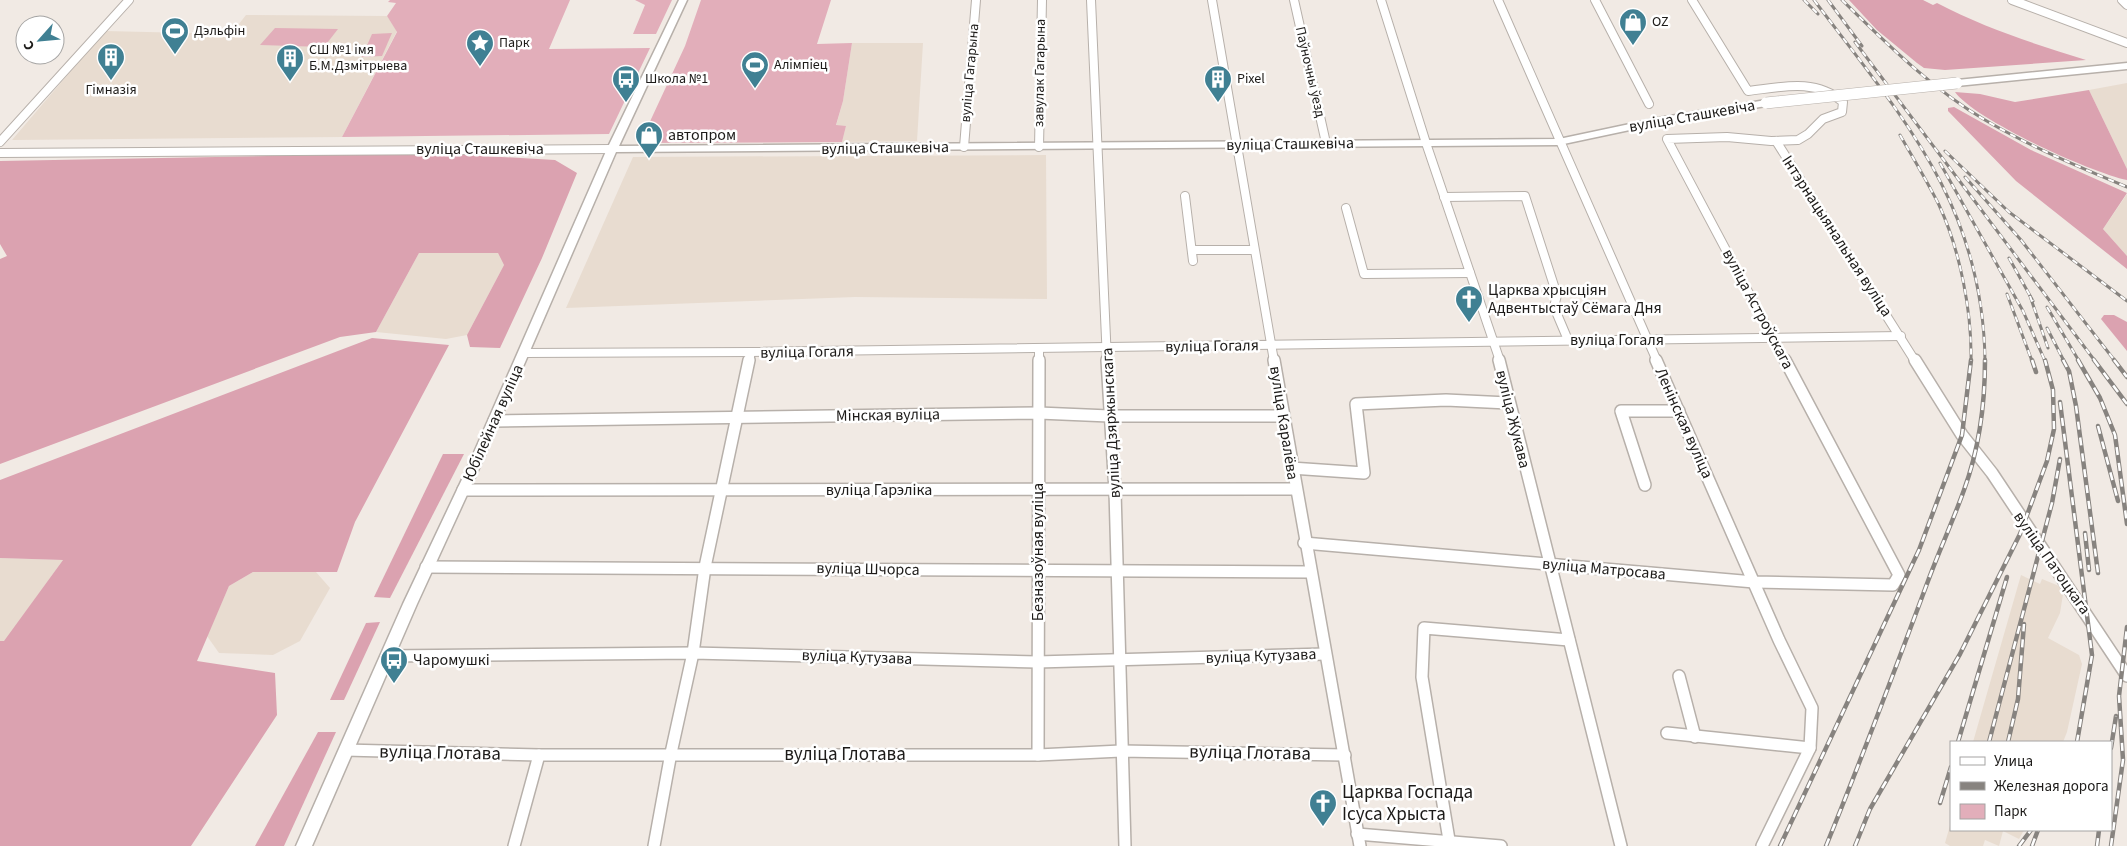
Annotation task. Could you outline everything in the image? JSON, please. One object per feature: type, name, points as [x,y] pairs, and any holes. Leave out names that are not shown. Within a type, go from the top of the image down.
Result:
[{"type":"main road","name":"Юбілейная вуліца","points":[[304,846],[426,567],[494,421],[612,149],[683,0]]},
{"type":"main road","name":"вуліца Сташкевіча","points":[[612,149],[1560,142],[1658,121],[1766,103],[2127,66]]},
{"type":"street","points":[[0,142],[129,0]]},
{"type":"street","name":"вуліца Гагарына","points":[[964,147],[976,0]]},
{"type":"street","name":"завулак Гагарына","points":[[1039,146],[1042,0]]},
{"type":"street","name":"вуліца Дзяржынскага","points":[[1091,0],[1109,416],[1115,491],[1126,846]]},
{"type":"street","name":"вуліца Каралёва","points":[[1212,0],[1234,145],[1271,345],[1304,543],[1345,755],[1359,840]]},
{"type":"street","name":"Паўночны ўезд","points":[[1294,0],[1326,144]]},
{"type":"street","name":"вуліца Жукава","points":[[1381,0],[1426,143],[1495,342],[1508,403],[1621,846]]},
{"type":"street","name":"Ленінская вуліца","points":[[1498,0],[1779,640],[1812,708],[1810,748],[1762,846]]},
{"type":"street","points":[[1595,0],[1649,104]]},
{"type":"street","name":"Інтэрнацыянальная вуліца","points":[[1692,0],[1748,91],[1816,85],[1836,94],[1843,102],[1842,112],[1823,120],[1808,134],[1798,140],[1776,141]]},
{"type":"street","points":[[2012,0],[2127,43]]},
{"type":"street","points":[[2122,0],[2127,5]]},
{"type":"street","name":"вуліца Астроўскага","points":[[1776,141],[1727,137],[1667,139],[1899,575]]},
{"type":"street","name":"Інтэрнацыянальная вуліца","points":[[1776,141],[1975,451]]},
{"type":"street","name":"вуліца Сташкевіча","points":[[0,153],[612,149]]},
{"type":"street","points":[[1185,196],[1193,261]]},
{"type":"street","points":[[1444,197],[1525,196],[1557,295],[1554,308],[1568,340]]},
{"type":"street","points":[[1346,208],[1364,274],[1470,273]]},
{"type":"street","points":[[1192,250],[1253,250]]},
{"type":"street","name":"вуліца Гогаля","points":[[524,353],[1039,349],[1901,336]]},
{"type":"street","name":"Безназоўная вуліца","points":[[1038,755],[1039,349]]},
{"type":"street","points":[[654,846],[670,754],[693,653],[706,567],[736,416],[751,352]]},
{"type":"street","points":[[1291,468],[1364,473],[1356,404],[1446,400],[1508,403]]},
{"type":"street","points":[[1645,485],[1621,411],[1679,411]]},
{"type":"street","name":"Мінская вуліца","points":[[494,421],[1039,413],[1109,416],[1282,416]]},
{"type":"street","name":"вуліца Патоцкага","points":[[1975,451],[2081,604],[2127,676]]},
{"type":"street","name":"вуліца Гарэліка","points":[[462,490],[1115,491],[1295,489]]},
{"type":"street","name":"вуліца Матросава","points":[[1304,543],[1754,582],[1893,585],[1899,575]]},
{"type":"street","name":"вуліца Шчорса","points":[[426,567],[706,567],[1310,572]]},
{"type":"street","points":[[1450,843],[1422,677],[1424,628],[1569,640]]},
{"type":"street","name":"вуліца Кутузава","points":[[387,656],[693,653],[1037,662],[1326,654]]},
{"type":"street","points":[[1679,676],[1695,737]]},
{"type":"street","points":[[1667,734],[1810,748]]},
{"type":"street","name":"вуліца Глотава","points":[[345,750],[539,755],[1038,755],[1122,751],[1345,755]]},
{"type":"street","points":[[514,846],[539,755]]},
{"type":"street","points":[[1359,840],[1501,846]]},
{"type":"shaded area","points":[[1849,0],[1923,0],[1933,5],[1937,3],[2010,35],[2086,60],[1945,70],[1924,68],[1877,30]]},
{"type":"shaded area","points":[[246,15],[387,16],[397,31],[342,137],[12,140],[105,31],[231,34]]},
{"type":"shaded area","points":[[852,43],[923,43],[917,141],[842,142],[846,126],[836,126],[843,101]]},
{"type":"shaded area","points":[[2127,83],[2127,169],[2089,90]]},
{"type":"shaded area","points":[[2089,90],[2127,169],[2127,180],[2088,167],[2035,144],[1985,117],[1967,104],[1955,92],[1980,94],[2015,102]]},
{"type":"shaded area","points":[[1954,107],[2031,150],[2127,193],[2103,229],[2127,256],[2127,269],[2016,181],[1948,111],[1948,108]]},
{"type":"shaded area","points":[[433,153],[555,160],[577,173],[542,258],[500,348],[470,347],[467,335],[504,265],[498,253],[419,253],[376,332],[340,337],[0,464],[0,259],[7,256],[0,244],[0,161]]},
{"type":"shaded area","points":[[1046,155],[1047,299],[855,297],[566,308],[633,157]]},
{"type":"shaded area","points":[[2127,194],[2127,256],[2103,229]]},
{"type":"shaded area","points":[[419,253],[498,253],[504,265],[467,335],[446,339],[376,332]]},
{"type":"shaded area","points":[[2104,315],[2114,315],[2127,322],[2127,351],[2101,319]]},
{"type":"shaded area","points":[[372,338],[449,345],[355,522],[337,572],[253,572],[229,586],[197,661],[275,673],[277,715],[191,846],[0,846],[0,641],[4,641],[63,560],[0,558],[0,480]]},
{"type":"shaded area","points":[[443,454],[464,454],[390,598],[374,597]]},
{"type":"shaded area","points":[[0,558],[63,560],[4,642],[0,641]]},
{"type":"shaded area","points":[[253,572],[316,572],[330,588],[300,641],[273,655],[219,653],[207,636],[229,586]]},
{"type":"shaded area","points":[[2021,575],[2040,584],[2042,579],[2064,588],[2060,613],[2048,638],[2079,655],[2082,664],[2063,741],[1973,741]]},
{"type":"shaded area","points":[[380,622],[344,700],[330,700],[366,623]]},
{"type":"shaded area","points":[[318,732],[336,732],[284,846],[255,846]]},
{"type":"shaded area","points":[[1950,826],[1950,831],[2003,831],[1999,846],[1985,840],[1983,846],[1950,846],[1945,843]]},
{"type":"shaded area","points":[[2003,831],[2023,831],[2019,839]]},
{"type":"green space","points":[[390,0],[570,0],[549,49],[650,48],[609,134],[342,137],[397,32],[387,16],[396,3],[388,2]]},
{"type":"green space","points":[[635,0],[672,0],[656,34],[633,34],[645,5]]},
{"type":"green space","name":"Алімпіец","points":[[701,0],[831,0],[817,44],[852,43],[843,101],[836,125],[846,126],[842,142],[640,143],[685,46]]},
{"type":"green space","points":[[275,28],[338,29],[324,47],[260,45]]},
{"type":"green space","points":[[392,33],[382,56],[362,57],[372,34]]},
{"type":"railway","points":[[1804,0],[1818,14]]},
{"type":"railway","points":[[1814,0],[1907,125],[1932,166],[1953,209],[1970,255],[1981,306],[1985,361]]},
{"type":"railway","points":[[1828,0],[1862,46]]},
{"type":"railway","points":[[1842,0],[1875,33],[1928,80],[1965,108],[2037,148],[2127,187]]},
{"type":"railway","points":[[1855,42],[2095,361]]},
{"type":"railway","points":[[1900,135],[1939,205],[1953,241],[1967,302],[1971,360]]},
{"type":"railway","points":[[1945,151],[2009,212],[2127,301]]},
{"type":"railway","points":[[1940,163],[2023,311],[2045,361]]},
{"type":"railway","points":[[1965,177],[2021,240],[2115,361]]},
{"type":"railway","points":[[2009,258],[2033,301]]},
{"type":"railway","points":[[2007,294],[2032,361]]},
{"type":"railway","points":[[2030,296],[2048,348]]},
{"type":"railway","points":[[2047,307],[2079,361]]},
{"type":"railway","points":[[2047,328],[2064,361]]},
{"type":"railway","points":[[1780,846],[1919,550],[1962,435],[1971,360]]},
{"type":"railway","points":[[2032,360],[2036,372]]},
{"type":"railway","points":[[1855,846],[1870,809],[1960,654],[2020,534],[2047,461],[2054,429],[2053,390],[2045,360]]},
{"type":"railway","points":[[2063,360],[2069,371],[2076,406],[2098,573]]},
{"type":"railway","points":[[2078,360],[2100,398],[2115,435],[2127,524]]},
{"type":"railway","points":[[2094,360],[2127,404]]},
{"type":"railway","points":[[2114,360],[2127,377]]},
{"type":"railway","points":[[1826,846],[1960,502],[1974,459],[1980,426],[1985,361]]},
{"type":"railway","points":[[2060,402],[2092,655],[2077,741]]},
{"type":"railway","points":[[2098,426],[2118,501]]},
{"type":"railway","points":[[1989,741],[2052,503],[2060,459]]},
{"type":"railway","points":[[2085,533],[2089,570]]},
{"type":"railway","points":[[1958,741],[2007,577]]},
{"type":"railway","points":[[2008,741],[2018,699],[2024,624]]},
{"type":"railway","points":[[2111,846],[2123,760],[2119,696],[2127,627]]},
{"type":"railway","points":[[2112,742],[2116,716]]},
{"type":"railway","points":[[1940,803],[1950,770]]},
{"type":"railway","points":[[2019,846],[2030,831]]},
{"type":"railway","points":[[2032,846],[2038,831]]},
{"type":"railway","points":[[2097,846],[2099,831]]},
{"type":"place","name":"OZ","points":[[1633,46]]},
{"type":"place","name":"Дэльфін","points":[[175,55]]},
{"type":"place","name":"Парк","points":[[480,67]]},
{"type":"place","name":"Гімназія","points":[[111,81]]},
{"type":"place","name":"СШ №1 імя Б.М.Дзмітрыева","points":[[290,82]]},
{"type":"place","name":"Алімпіец","points":[[755,89]]},
{"type":"place","name":"Школа №1","points":[[626,103]]},
{"type":"place","name":"Pixel","points":[[1218,103]]},
{"type":"place","name":"автопром","points":[[649,159]]},
{"type":"place","name":"Царква хрысціян Адвентыстаў Сёмага Дня","points":[[1469,323]]},
{"type":"place","name":"Чаромушкі","points":[[394,684]]},
{"type":"place","name":"Царква Госпада Ісуса Хрыста","points":[[1323,827]]}]
